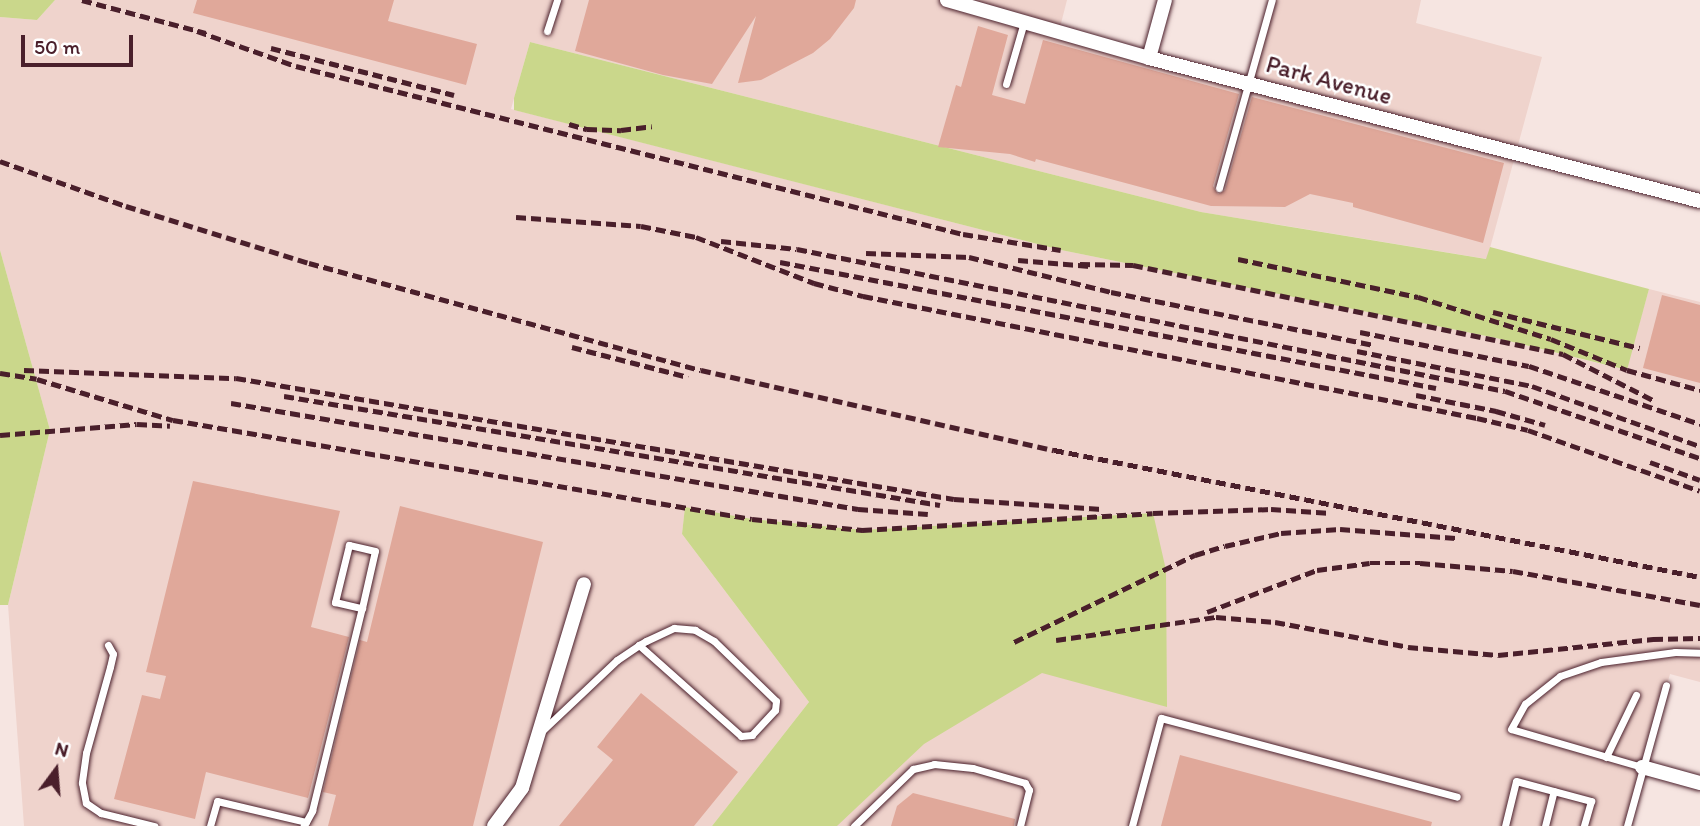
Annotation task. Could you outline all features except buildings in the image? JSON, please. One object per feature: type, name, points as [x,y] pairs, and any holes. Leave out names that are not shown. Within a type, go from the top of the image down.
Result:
[{"type":"street","name":"Park Avenue","points":[[947,0],[1149,58],[1250,82],[1700,201]]},
{"type":"street","points":[[1149,58],[1165,0]]},
{"type":"street","points":[[494,826],[522,788],[584,584]]},
{"type":"street","points":[[1642,767],[1700,783]]},
{"type":"lane","points":[[547,31],[557,0]]},
{"type":"lane","points":[[1219,188],[1272,0]]},
{"type":"lane","points":[[1006,84],[1024,22]]},
{"type":"lane","points":[[210,826],[217,801],[305,824],[312,811],[362,608],[375,551],[349,545],[335,601],[362,608]]},
{"type":"lane","points":[[538,735],[617,660],[639,645],[674,628],[695,630],[714,641],[776,701],[775,710],[752,735],[741,736],[639,645]]},
{"type":"lane","points":[[108,645],[113,654],[86,753],[82,783],[86,803],[101,813],[154,826]]},
{"type":"lane","points":[[1642,767],[1511,729],[1512,723],[1525,704],[1560,676],[1601,662],[1675,652],[1700,653]]},
{"type":"lane","points":[[1627,826],[1666,685]]},
{"type":"lane","points":[[1606,757],[1636,695]]},
{"type":"lane","points":[[1132,826],[1161,718],[1457,797]]},
{"type":"lane","points":[[854,826],[913,769],[933,764],[973,768],[1025,783],[1029,790],[1020,826]]},
{"type":"lane","points":[[1505,826],[1517,781],[1591,801],[1584,826]]},
{"type":"lane","points":[[1545,826],[1554,791]]},
{"type":"shaded area","points":[[55,0],[1067,0],[1059,31],[1249,82],[1272,0],[1421,0],[1416,23],[1542,57],[1487,259],[1201,212],[530,42],[511,109],[1061,250],[1496,338],[1626,370],[1649,289],[1700,302],[1700,682],[1670,674],[1627,826],[782,826],[1153,513],[862,530],[752,519],[685,508],[682,534],[809,702],[712,826],[24,826],[8,605],[50,430],[0,250],[0,17],[37,20]]},
{"type":"green space","points":[[0,0],[55,0],[37,20],[0,17]]},
{"type":"green space","points":[[530,42],[1201,212],[1486,259],[1490,247],[1649,289],[1627,370],[1496,338],[1061,250],[514,110],[514,98]]},
{"type":"green space","points":[[0,250],[50,430],[8,605],[0,605]]},
{"type":"green space","points":[[685,507],[752,519],[862,530],[1153,513],[1166,570],[1167,707],[1042,673],[924,744],[837,826],[712,826],[809,702],[682,534]]},
{"type":"railway","points":[[82,0],[206,33]]},
{"type":"railway","points":[[197,31],[296,66],[963,234],[1061,250]]},
{"type":"railway","points":[[271,48],[454,95]]},
{"type":"railway","points":[[569,124],[587,129],[621,130],[652,126]]},
{"type":"railway","points":[[0,161],[126,206],[309,263],[701,370],[1054,450],[1700,577]]},
{"type":"railway","points":[[516,217],[641,226],[696,237],[814,283],[863,296],[1528,430],[1700,491]]},
{"type":"railway","points":[[721,241],[797,249],[1505,391],[1700,458]]},
{"type":"railway","points":[[866,253],[969,257],[1111,292],[1374,345]]},
{"type":"railway","points":[[1238,259],[1418,297],[1551,339],[1627,370],[1700,390]]},
{"type":"railway","points":[[1018,260],[1090,266]]},
{"type":"railway","points":[[780,262],[1436,388]]},
{"type":"railway","points":[[1080,264],[1133,265],[1563,354],[1653,400]]},
{"type":"railway","points":[[1493,312],[1640,348]]},
{"type":"railway","points":[[1360,332],[1529,366],[1700,424]]},
{"type":"railway","points":[[572,347],[688,377]]},
{"type":"railway","points":[[1357,351],[1532,386],[1700,446]]},
{"type":"railway","points":[[24,370],[236,378],[954,499],[1102,509]]},
{"type":"railway","points":[[0,373],[37,379],[173,420],[752,519],[862,530],[1153,513],[1271,509],[1331,513]]},
{"type":"railway","points":[[1416,395],[1496,411],[1545,425]]},
{"type":"railway","points":[[284,396],[940,505]]},
{"type":"railway","points":[[231,403],[858,509],[928,514]]},
{"type":"railway","points":[[0,435],[137,424],[170,426]]},
{"type":"railway","points":[[1650,462],[1700,480]]},
{"type":"railway","points":[[1014,642],[1195,555],[1225,546],[1281,533],[1340,529],[1456,538]]},
{"type":"railway","points":[[1207,612],[1317,570],[1370,563],[1420,563],[1513,571],[1700,605]]},
{"type":"railway","points":[[1056,640],[1216,617],[1275,622],[1408,647],[1498,655],[1653,639],[1700,638]]}]
